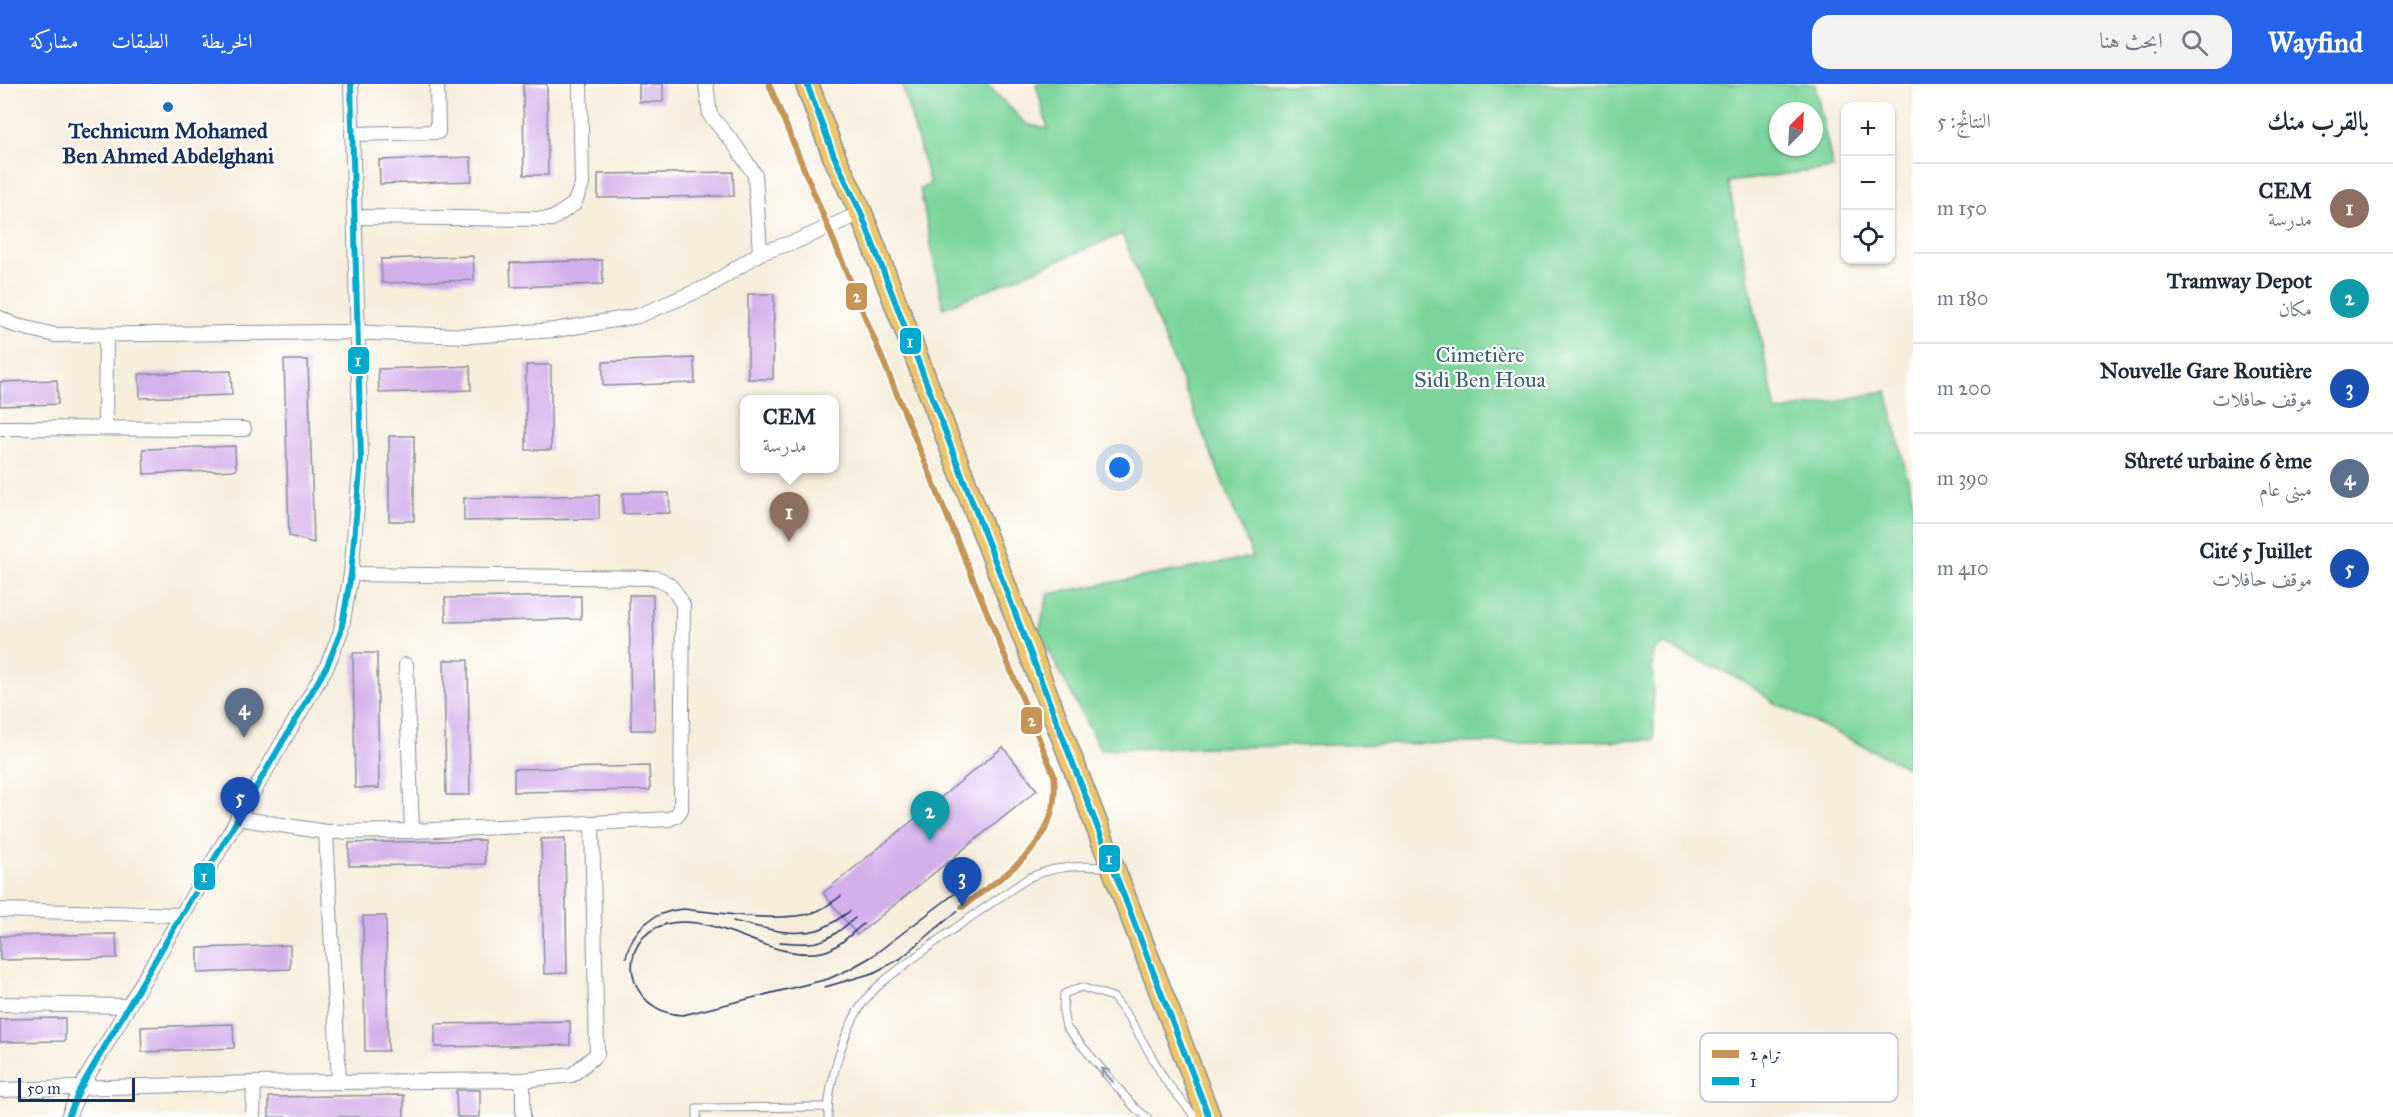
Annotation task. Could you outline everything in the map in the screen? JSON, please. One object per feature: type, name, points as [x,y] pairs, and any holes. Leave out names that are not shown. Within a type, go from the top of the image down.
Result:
[{"type":"main road","points":[[807,84],[834,156],[861,213],[1209,1117]]},
{"type":"street","points":[[69,1117],[80,1089],[327,666],[340,631],[351,574],[361,459],[351,84]]},
{"type":"street","points":[[352,134],[438,132],[437,84]]},
{"type":"street","points":[[354,217],[552,219],[574,204],[582,184],[580,84]]},
{"type":"street","points":[[706,84],[710,115],[735,145],[755,175],[760,253]]},
{"type":"street","points":[[0,318],[14,326],[55,335],[195,332],[470,336],[555,330],[638,316],[709,286],[760,253],[797,241],[861,213]]},
{"type":"street","points":[[105,428],[106,335]]},
{"type":"street","points":[[0,428],[244,429]]},
{"type":"street","points":[[237,818],[326,832],[412,831],[669,819],[677,815],[681,809],[683,605],[668,582],[656,578],[351,574]]},
{"type":"street","points":[[406,664],[412,831]]},
{"type":"street","points":[[0,1090],[254,1083],[523,1080],[572,1075],[597,1054],[598,1049],[592,823]]},
{"type":"street","points":[[326,832],[339,1082]]},
{"type":"street","points":[[0,910],[181,915]]},
{"type":"street","points":[[0,1004],[128,1006]]},
{"type":"street","points":[[523,1080],[523,1117]]},
{"type":"street","points":[[253,1117],[254,1083]]},
{"type":"lane","points":[[828,1117],[831,1084],[853,1021],[865,1001],[884,981],[930,946],[1030,877],[1042,872],[1076,865],[1114,869]]},
{"type":"lane","points":[[1147,1117],[1136,1108],[1066,1027],[1063,1011],[1064,994],[1081,987],[1113,997],[1130,1019],[1164,1080],[1195,1117]]},
{"type":"lane","points":[[697,1117],[697,1108],[828,1107]]},
{"type":"green space","name":"Cimetière Sidi Ben Houa","points":[[902,84],[987,84],[1026,124],[1048,129],[1036,84],[1815,84],[1819,102],[1769,102],[1769,156],[1823,156],[1823,121],[1833,168],[1728,182],[1776,412],[1887,391],[1913,501],[1913,770],[1773,702],[1744,681],[1663,644],[1652,653],[1654,740],[1100,749],[1039,632],[1048,594],[1253,557],[1122,234],[943,308],[920,189],[930,184]]},
{"type":"building","points":[[523,84],[547,84],[548,175],[524,175]]},
{"type":"building","points":[[639,84],[663,84],[663,102],[639,102]]},
{"type":"building","points":[[471,157],[472,181],[380,184],[379,160]]},
{"type":"building","points":[[733,172],[734,196],[598,198],[598,174]]},
{"type":"building","points":[[473,256],[474,280],[382,283],[381,259]]},
{"type":"building","points":[[602,260],[603,284],[511,287],[510,263]]},
{"type":"building","points":[[748,294],[774,294],[773,379],[748,379]]},
{"type":"building","points":[[694,358],[695,383],[603,386],[603,362]]},
{"type":"building","points":[[284,360],[308,360],[314,543],[289,536]]},
{"type":"building","points":[[526,365],[551,365],[551,450],[526,450]]},
{"type":"building","points":[[470,366],[471,390],[379,393],[378,369]]},
{"type":"building","points":[[231,371],[232,395],[140,398],[139,374]]},
{"type":"building","points":[[57,380],[58,404],[0,406],[0,382]]},
{"type":"building","points":[[389,436],[414,436],[414,521],[389,521]]},
{"type":"building","points":[[235,446],[236,470],[144,474],[143,449]]},
{"type":"building","points":[[623,493],[669,493],[670,513],[623,514]]},
{"type":"building","points":[[599,495],[599,519],[464,521],[464,498]]},
{"type":"building","points":[[629,595],[653,595],[655,730],[631,730]]},
{"type":"building","points":[[581,596],[581,619],[446,622],[445,598]]},
{"type":"building","points":[[353,653],[377,653],[379,788],[355,788]]},
{"type":"building","points":[[444,660],[468,660],[470,795],[446,795]]},
{"type":"building","points":[[1003,747],[1037,790],[857,935],[823,893]]},
{"type":"building","points":[[649,766],[650,790],[514,792],[514,769]]},
{"type":"building","points":[[565,838],[567,973],[544,974],[541,839]]},
{"type":"building","points":[[484,840],[485,864],[349,866],[349,843]]},
{"type":"building","points":[[363,916],[386,916],[388,1051],[365,1051]]},
{"type":"building","points":[[116,934],[117,958],[0,960],[0,936]]},
{"type":"building","points":[[290,945],[290,969],[198,973],[198,948]]},
{"type":"building","points":[[65,1018],[65,1041],[0,1042],[0,1019]]},
{"type":"building","points":[[570,1021],[570,1045],[435,1047],[435,1024]]},
{"type":"building","points":[[233,1024],[234,1048],[142,1052],[141,1027]]},
{"type":"building","points":[[456,1090],[480,1090],[480,1117],[457,1117]]},
{"type":"building","points":[[404,1095],[404,1117],[269,1117],[269,1097]]},
{"type":"tram line","name":"2","points":[[769,84],[1054,775],[1054,799],[1050,819],[1041,837],[1014,867],[962,907]]},
{"type":"tram line","points":[[863,924],[827,951],[802,953],[782,950],[705,924],[686,922],[666,924],[649,932],[638,944],[633,958],[633,974],[638,989],[648,1002],[663,1011],[683,1015],[828,979],[871,957],[962,888]]},
{"type":"tram line","points":[[626,957],[629,946],[639,929],[654,918],[673,911],[683,909],[743,916],[789,917],[824,908],[841,896]]},
{"type":"tram line","points":[[825,987],[873,973],[900,959],[962,907]]},
{"type":"tram line","points":[[733,921],[775,930],[807,932],[826,927],[850,911]]},
{"type":"tram line","points":[[780,942],[813,943],[821,941],[855,918]]},
{"type":"transit line","name":"1","points":[[68,1117],[80,1089],[327,666],[341,631],[351,574],[361,459],[351,84]]},
{"type":"transit line","name":"1","points":[[807,84],[834,156],[861,213],[1209,1117]]},
{"type":"place","name":"Technicum Mohamed Ben Ahmed Abdelghani","points":[[168,107]]},
{"type":"place","name":"CEM","points":[[789,542]]},
{"type":"place","name":"Sûreté urbaine 6 ème","points":[[244,738]]},
{"type":"place","name":"Cité 5 Juillet","points":[[240,827]]},
{"type":"place","name":"Tramway Depot","points":[[930,841]]},
{"type":"place","name":"Nouvelle Gare Routière","points":[[962,907]]}]
